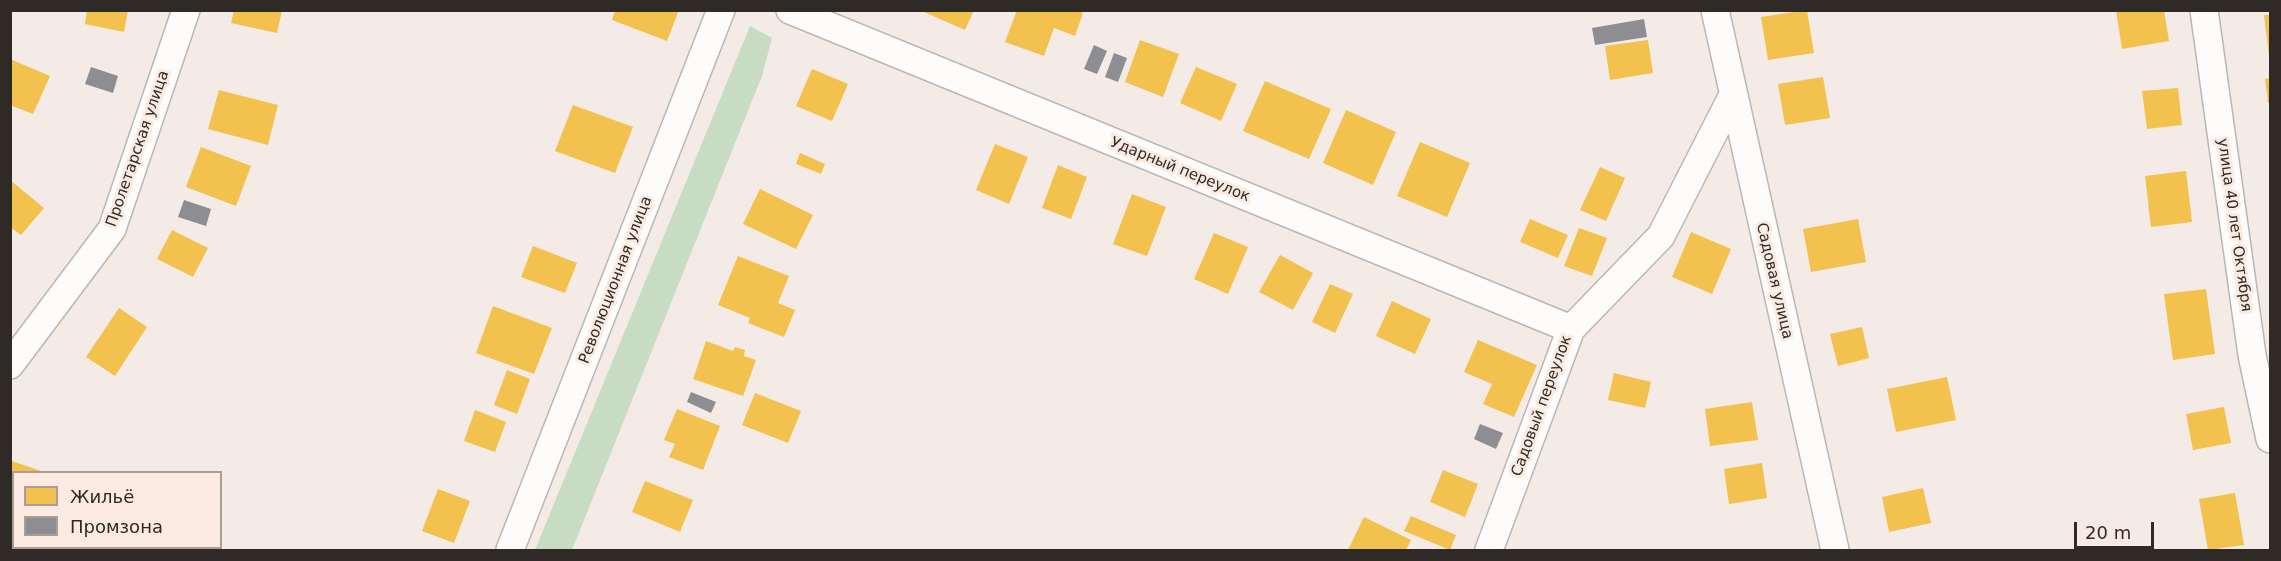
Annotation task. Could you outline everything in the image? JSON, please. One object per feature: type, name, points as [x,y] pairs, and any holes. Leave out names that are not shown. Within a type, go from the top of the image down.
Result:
[{"type":"street","name":"Пролетарская улица","points":[[10,365],[112,230],[186,10]]},
{"type":"street","name":"Революционная улица","points":[[510,550],[721,10]]},
{"type":"street","name":"Ударный переулок","points":[[790,10],[1571,329]]},
{"type":"street","name":"Садовая улица","points":[[1715,10],[1834,550]]},
{"type":"street","name":"улица 40 лет Октября","points":[[2204,10],[2252,355],[2271,439]]},
{"type":"street","name":"Садовый переулок","points":[[1489,550],[1571,329],[1661,236],[1733,95]]},
{"type":"green space","points":[[750,26],[772,38],[762,76],[572,550],[535,550]]},
{"type":"building: Жильё","points":[[87,10],[128,10],[124,32],[85,24]]},
{"type":"building: Жильё","points":[[234,10],[282,10],[277,33],[231,23]]},
{"type":"building: Жильё","points":[[615,10],[679,10],[667,41],[612,20]]},
{"type":"building: Жильё","points":[[925,10],[974,10],[965,30],[924,12]]},
{"type":"building: Жильё","points":[[1017,10],[1076,10],[1083,13],[1075,36],[1054,28],[1044,56],[1005,42]]},
{"type":"building: Жильё","points":[[1807,10],[1814,53],[1768,60],[1761,17]]},
{"type":"building: Жильё","points":[[2116,10],[2164,10],[2169,41],[2122,49]]},
{"type":"building: Жильё","points":[[2264,15],[2270,15],[2269,56]]},
{"type":"building: Жильё","points":[[1140,40],[1179,54],[1163,97],[1125,82]]},
{"type":"building: Жильё","points":[[1648,40],[1653,73],[1610,80],[1605,46]]},
{"type":"building: Жильё","points":[[10,59],[50,76],[33,114],[10,105]]},
{"type":"building: Жильё","points":[[1196,67],[1237,84],[1221,121],[1180,103]]},
{"type":"building: Жильё","points":[[812,69],[848,84],[832,121],[796,106]]},
{"type":"building: Жильё","points":[[1823,77],[1830,118],[1785,125],[1778,84]]},
{"type":"building: Жильё","points":[[2270,78],[2270,103],[2268,103],[2265,79]]},
{"type":"building: Жильё","points":[[1265,81],[1331,109],[1309,159],[1243,131]]},
{"type":"building: Жильё","points":[[2178,88],[2182,125],[2147,129],[2142,91]]},
{"type":"building: Жильё","points":[[219,90],[278,105],[268,145],[208,129]]},
{"type":"building: Жильё","points":[[573,105],[633,127],[615,173],[555,151]]},
{"type":"building: Жильё","points":[[1346,110],[1396,132],[1373,185],[1323,163]]},
{"type":"building: Жильё","points":[[1420,142],[1470,163],[1447,217],[1397,196]]},
{"type":"building: Жильё","points":[[995,144],[1028,157],[1009,204],[976,190]]},
{"type":"building: Жильё","points":[[201,147],[251,166],[236,206],[186,187]]},
{"type":"building: Жильё","points":[[800,153],[825,164],[821,174],[796,164]]},
{"type":"building: Жильё","points":[[1058,165],[1087,177],[1071,219],[1042,208]]},
{"type":"building: Жильё","points":[[1600,167],[1625,178],[1606,221],[1580,210]]},
{"type":"building: Жильё","points":[[2186,171],[2192,222],[2151,227],[2145,176]]},
{"type":"building: Жильё","points":[[10,180],[44,208],[21,235],[10,227]]},
{"type":"building: Жильё","points":[[760,189],[813,215],[796,249],[743,224]]},
{"type":"building: Жильё","points":[[1132,194],[1166,207],[1147,256],[1113,244]]},
{"type":"building: Жильё","points":[[1530,219],[1568,235],[1558,258],[1520,242]]},
{"type":"building: Жильё","points":[[1858,219],[1866,262],[1811,272],[1803,229]]},
{"type":"building: Жильё","points":[[1579,228],[1607,238],[1592,276],[1564,266]]},
{"type":"building: Жильё","points":[[172,230],[208,248],[193,277],[157,259]]},
{"type":"building: Жильё","points":[[1691,232],[1731,249],[1712,294],[1672,277]]},
{"type":"building: Жильё","points":[[1214,233],[1248,247],[1228,294],[1194,279]]},
{"type":"building: Жильё","points":[[533,246],[577,263],[565,293],[521,277]]},
{"type":"building: Жильё","points":[[1280,255],[1313,273],[1293,310],[1259,292]]},
{"type":"building: Жильё","points":[[738,256],[789,276],[778,303],[795,310],[784,337],[748,323],[750,318],[718,305]]},
{"type":"building: Жильё","points":[[1330,284],[1353,294],[1335,333],[1312,322]]},
{"type":"building: Жильё","points":[[2206,289],[2215,354],[2173,360],[2164,294]]},
{"type":"building: Жильё","points":[[1392,301],[1431,319],[1415,354],[1376,336]]},
{"type":"building: Жильё","points":[[493,306],[552,328],[534,374],[476,353]]},
{"type":"building: Жильё","points":[[119,308],[147,327],[115,376],[86,357]]},
{"type":"building: Жильё","points":[[1862,327],[1869,358],[1838,366],[1830,334]]},
{"type":"building: Жильё","points":[[1478,340],[1537,365],[1514,417],[1483,404],[1492,384],[1464,372]]},
{"type":"building: Жильё","points":[[706,341],[733,351],[735,347],[745,350],[744,356],[756,360],[743,396],[693,379]]},
{"type":"building: Жильё","points":[[507,370],[530,379],[517,414],[494,405]]},
{"type":"building: Жильё","points":[[1614,373],[1651,382],[1645,408],[1608,400]]},
{"type":"building: Жильё","points":[[1947,377],[1956,420],[1896,432],[1887,389]]},
{"type":"building: Жильё","points":[[755,393],[801,411],[788,443],[742,425]]},
{"type":"building: Жильё","points":[[1752,402],[1758,440],[1710,446],[1705,409]]},
{"type":"building: Жильё","points":[[2224,407],[2231,443],[2193,450],[2186,414]]},
{"type":"building: Жильё","points":[[677,409],[720,426],[703,470],[669,457],[675,444],[664,440]]},
{"type":"building: Жильё","points":[[475,410],[506,422],[495,452],[464,441]]},
{"type":"building: Жильё","points":[[12,461],[41,471],[12,471],[12,508],[10,508]]},
{"type":"building: Жильё","points":[[1762,463],[1767,498],[1729,504],[1724,469]]},
{"type":"building: Жильё","points":[[1443,470],[1478,484],[1465,517],[1430,502]]},
{"type":"building: Жильё","points":[[645,481],[693,500],[680,532],[632,512]]},
{"type":"building: Жильё","points":[[1923,488],[1931,523],[1889,532],[1882,497]]},
{"type":"building: Жильё","points":[[438,489],[470,501],[454,543],[422,531]]},
{"type":"building: Жильё","points":[[2235,493],[2244,545],[2208,550],[2199,499]]},
{"type":"building: Жильё","points":[[1411,516],[1456,535],[1450,550],[1404,531]]},
{"type":"building: Жильё","points":[[1364,517],[1411,540],[1406,550],[1348,550]]},
{"type":"building: Жильё","points":[[140,549],[173,549],[172,550]]},
{"type":"building: Промзона","points":[[1644,19],[1647,37],[1595,45],[1592,28]]},
{"type":"building: Промзона","points":[[1094,45],[1107,51],[1097,74],[1084,69]]},
{"type":"building: Промзона","points":[[1114,53],[1127,58],[1118,82],[1105,77]]},
{"type":"building: Промзона","points":[[91,67],[118,76],[113,93],[85,84]]},
{"type":"building: Промзона","points":[[184,200],[211,209],[206,226],[178,217]]},
{"type":"building: Промзона","points":[[691,392],[716,402],[711,413],[687,402]]},
{"type":"building: Промзона","points":[[1480,424],[1503,433],[1496,449],[1474,439]]}]
